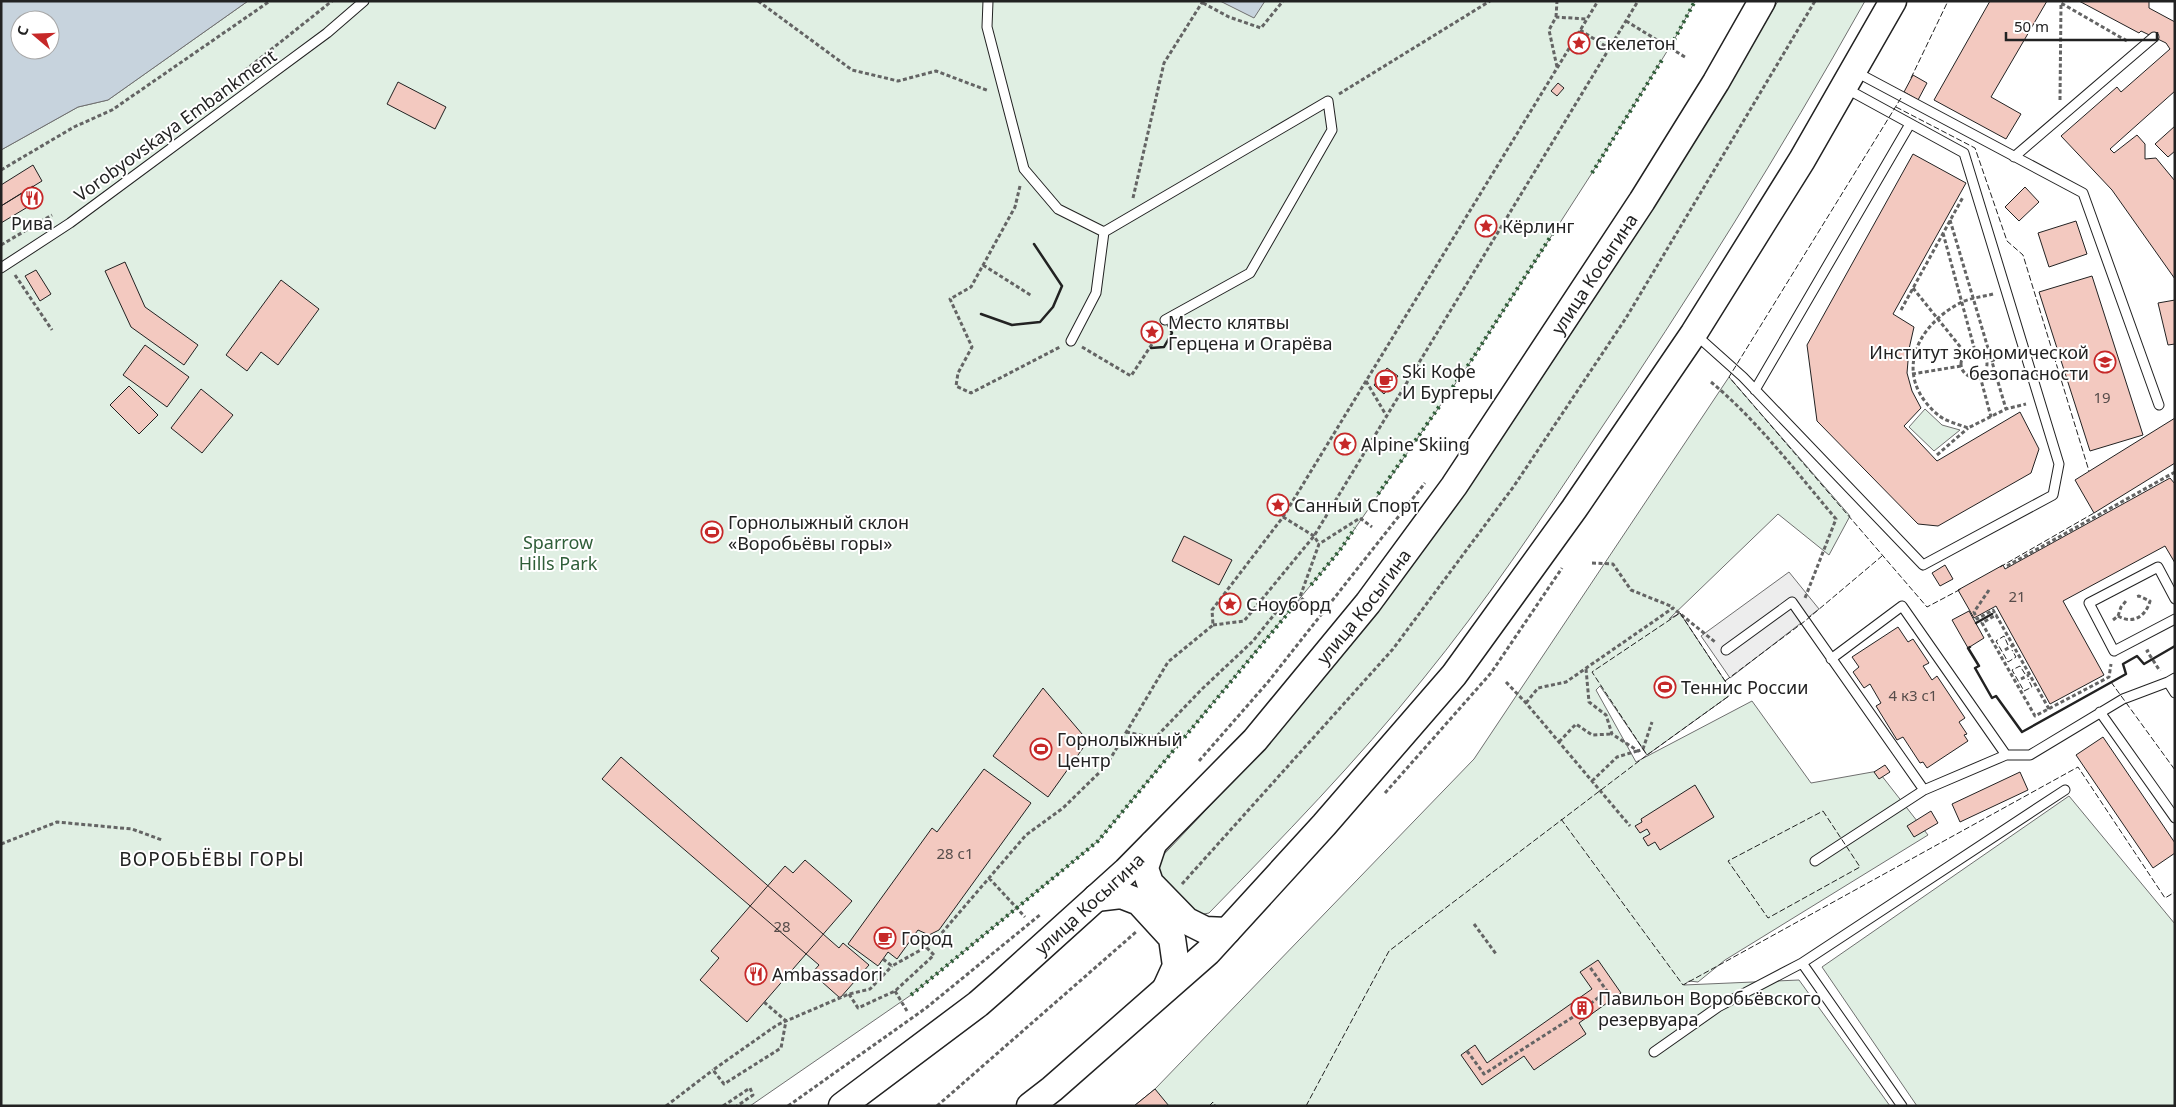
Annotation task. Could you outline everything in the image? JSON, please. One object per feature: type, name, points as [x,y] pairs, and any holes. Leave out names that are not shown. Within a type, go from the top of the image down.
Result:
[{"type":"main road","name":"улица Косыгина","points":[[842,1106],[978,1004],[1153,844],[1255,740],[1368,603],[1454,486],[1642,201],[1716,82],[1762,1]]},
{"type":"main road","points":[[1030,1106],[1060,1083],[1208,952],[1324,824],[1454,675],[1574,509],[1694,333],[1802,160],[1893,1]]},
{"type":"main road","points":[[1153,844],[1145,868],[1172,938],[1176,966],[1166,989]]},
{"type":"main road","points":[[1096,898],[1120,895],[1160,909],[1205,930],[1227,931]]},
{"type":"lane","name":"Vorobyovskaya Embankment","points":[[5,266],[78,217],[327,33],[364,1]]},
{"type":"lane","points":[[988,1],[987,27],[1024,169],[1058,209],[1104,232]]},
{"type":"lane","points":[[2014,157],[2154,37]]},
{"type":"lane","points":[[1694,333],[1755,390],[1923,565],[2053,495],[2059,464],[1964,153],[1910,124],[1849,79]]},
{"type":"lane","points":[[1849,79],[2014,157],[2083,193],[2159,405]]},
{"type":"lane","points":[[1104,232],[1328,101],[1332,130],[1250,273],[1165,320]]},
{"type":"lane","points":[[1755,390],[1910,124]]},
{"type":"lane","points":[[1071,341],[1096,293],[1104,232]]},
{"type":"lane","points":[[2175,599],[2158,567],[2089,603],[2114,651],[2175,619]]},
{"type":"lane","points":[[1726,650],[1792,602],[1924,790]]},
{"type":"lane","points":[[1831,659],[1902,606],[2006,754]]},
{"type":"lane","points":[[1815,861],[1924,790],[2006,754],[2030,755],[2123,699],[2172,680],[2175,693]]},
{"type":"lane","points":[[2100,712],[2175,818]]},
{"type":"lane","points":[[1654,1052],[1718,1007],[1802,963],[2065,790]]},
{"type":"lane","points":[[1802,963],[1902,1106]]},
{"type":"path","points":[[1,170],[74,127],[112,110],[270,1]]},
{"type":"path","points":[[193,112],[332,1]]},
{"type":"path","points":[[758,1],[852,70],[898,81],[936,71],[1006,97]]},
{"type":"path","points":[[1128,218],[1164,63],[1203,2],[1229,17],[1261,28],[1283,1]]},
{"type":"path","points":[[1328,101],[1490,1]]},
{"type":"path","points":[[1557,1],[1556,18],[1549,30],[1557,67]]},
{"type":"path","points":[[666,1106],[713,1070],[777,1026],[849,994],[870,989],[892,966],[926,947],[940,935],[1026,834],[1063,808],[1106,766],[1168,662],[1213,626],[1244,621],[1314,536],[1638,1]]},
{"type":"path","points":[[937,1106],[1160,909],[1393,649],[1514,486],[1626,318],[1815,1]]},
{"type":"path","points":[[1213,626],[1212,610],[1283,517],[1596,2]]},
{"type":"path","points":[[2059,118],[2061,3],[2141,48]]},
{"type":"path","points":[[1556,18],[1587,19]]},
{"type":"path","points":[[1626,21],[1685,57]]},
{"type":"path","points":[[1580,30],[1610,49]]},
{"type":"path","points":[[1024,169],[1015,207],[971,287],[950,300],[972,347],[958,373],[956,386],[971,393],[1071,341],[1131,376],[1150,347]]},
{"type":"path","points":[[1901,310],[1972,181]]},
{"type":"path","points":[[1,245],[60,211]]},
{"type":"path","points":[[1950,220],[2006,409]]},
{"type":"path","points":[[1943,233],[1975,351]]},
{"type":"path","points":[[983,265],[1032,296]]},
{"type":"path","points":[[5,266],[52,330]]},
{"type":"path","points":[[1913,288],[1966,354]]},
{"type":"path","points":[[1968,428],[1938,415],[1921,397],[1912,374],[1913,359],[1920,337],[1937,318],[1961,302],[2005,290]]},
{"type":"path","points":[[1975,351],[1982,354],[1987,362],[1986,370],[1980,376],[1968,376],[1961,366],[1961,362],[1966,354],[1975,351]]},
{"type":"path","points":[[1987,362],[2001,357]]},
{"type":"path","points":[[1912,374],[1961,366]]},
{"type":"path","points":[[1980,376],[1991,417]]},
{"type":"path","points":[[1366,381],[1386,415]]},
{"type":"path","points":[[1711,382],[1729,397],[1836,519],[1799,613]]},
{"type":"path","points":[[1937,455],[1968,428],[2006,409],[2039,400]]},
{"type":"path","points":[[2007,566],[2175,472]]},
{"type":"path","points":[[1197,763],[1268,682],[1430,477]]},
{"type":"path","points":[[1283,517],[1314,536],[1319,544]]},
{"type":"path","points":[[1308,605],[1300,597],[1319,544],[1360,518],[1372,527]]},
{"type":"path","points":[[1592,562],[1613,564],[1631,590],[1673,608],[1726,650]]},
{"type":"path","points":[[1989,590],[1974,612],[1977,619],[1994,610],[2049,709]]},
{"type":"path","points":[[2134,597],[2139,596],[2150,601],[2155,599]]},
{"type":"path","points":[[2128,599],[2121,607],[2118,616],[2125,620],[2138,619],[2147,611],[2150,601]]},
{"type":"path","points":[[1126,732],[1155,738],[1252,641],[1277,611],[1290,602],[1304,600]]},
{"type":"path","points":[[1526,703],[1538,688],[1566,682],[1673,608]]},
{"type":"path","points":[[1996,615],[1982,623],[2035,716],[2109,677],[2114,651]]},
{"type":"path","points":[[2005,650],[2013,645]]},
{"type":"path","points":[[2147,651],[2172,680]]},
{"type":"path","points":[[1586,669],[1589,702],[1606,715],[1612,734]]},
{"type":"path","points":[[2021,679],[2029,675]]},
{"type":"path","points":[[1506,682],[1630,826]]},
{"type":"path","points":[[1592,781],[1617,757],[1643,749],[1652,722]]},
{"type":"path","points":[[1559,742],[1576,724],[1592,735],[1612,734],[1638,751]]},
{"type":"path","points":[[1,844],[57,822],[132,829],[162,840]]},
{"type":"path","points":[[988,878],[1025,917]]},
{"type":"path","points":[[788,1106],[926,1008],[1042,914]]},
{"type":"path","points":[[1474,924],[1496,954]]},
{"type":"path","points":[[849,994],[858,1008],[895,991],[934,955],[926,947]]},
{"type":"path","points":[[883,959],[892,966]]},
{"type":"path","points":[[1467,1051],[1484,1074],[1573,1017],[1608,991],[1589,966]]},
{"type":"path","points":[[895,991],[907,1011]]},
{"type":"path","points":[[764,1002],[786,1022]]},
{"type":"path","points":[[713,1070],[724,1084],[781,1048],[786,1022]]},
{"type":"path","points":[[723,1106],[750,1088],[753,1095],[737,1106]]},
{"type":"green space","name":"Sparrow Hills Park","points":[[248,1],[1695,1],[1674,40],[1592,173],[1469,364],[1340,550],[1098,841],[911,995],[750,1106],[1,1106],[1,150],[78,107],[108,100]]},
{"type":"green space","points":[[1778,1],[1865,1],[1801,113],[1700,278],[1630,386],[1490,591],[1423,679],[1346,769],[1209,913],[1194,916],[1148,871],[1230,784],[1335,664],[1434,536],[1607,278],[1666,186]]},
{"type":"green space","points":[[1729,377],[1850,516],[1829,555],[1778,514],[1669,619],[1680,613],[1733,693],[1647,755],[1600,686],[1596,690],[1636,762],[1752,701],[1811,783],[1878,771],[1928,835],[1725,960],[1698,982],[1689,981],[1684,985],[1799,980],[1890,1106],[1134,1106],[1155,1089],[1474,759]]},
{"type":"green space","points":[[1925,409],[1942,425],[1960,430],[1934,451],[1909,427]]},
{"type":"green space","points":[[2069,796],[2175,924],[2175,1106],[1917,1106],[1822,967]]},
{"type":"shaded area","points":[[1,1],[248,1],[108,100],[78,107],[1,150]]},
{"type":"shaded area","points":[[1220,1],[1265,1],[1254,18]]},
{"type":"shaded area","points":[[1789,572],[1819,609],[1730,678],[1701,636]]},
{"type":"building","points":[[1990,1],[2047,1],[1991,97],[2021,114],[2006,139],[1934,100]]},
{"type":"building","points":[[2079,1],[2149,1],[2149,8],[2175,22],[2175,91],[2110,149],[2114,153],[2137,135],[2145,144],[2145,159],[2156,158],[2175,181],[2175,279],[2112,190],[2061,136],[2117,87],[2121,92],[2170,49],[2166,43],[2141,31],[2139,33]]},
{"type":"building","points":[[1913,75],[1927,83],[1918,100],[1904,92]]},
{"type":"building","points":[[398,82],[446,107],[435,129],[387,104]]},
{"type":"building","points":[[1558,83],[1564,88],[1557,96],[1551,91]]},
{"type":"building","points":[[2175,126],[2175,151],[2168,157],[2155,144]]},
{"type":"building","points":[[1913,154],[1966,183],[1893,314],[1914,327],[1909,349],[1907,373],[1912,391],[1921,408],[1904,426],[1937,461],[2020,412],[2039,449],[2031,473],[1938,526],[1918,524],[1817,421],[1807,345]]},
{"type":"building","points":[[33,165],[42,181],[1,206],[1,185]]},
{"type":"building","points":[[33,186],[41,199],[1,223],[1,206]]},
{"type":"building","points":[[2025,187],[2039,202],[2019,221],[2005,207]]},
{"type":"building","points":[[2076,221],[2087,254],[2049,267],[2038,233]]},
{"type":"building","points":[[125,262],[145,307],[198,345],[184,365],[131,327],[105,271]]},
{"type":"building","points":[[36,270],[51,294],[40,301],[25,276]]},
{"type":"building","points":[[2092,276],[2143,435],[2090,451],[2039,292]]},
{"type":"building","points":[[281,280],[319,309],[278,365],[261,352],[247,371],[226,355]]},
{"type":"building","points":[[2175,300],[2175,344],[2168,345],[2158,303]]},
{"type":"building","points":[[145,345],[189,377],[167,407],[123,375]]},
{"type":"building","name":"Ski Кофе И Бургеры","points":[[1387,368],[1398,376],[1384,394],[1374,385]]},
{"type":"building","points":[[129,386],[158,415],[139,434],[110,405]]},
{"type":"building","points":[[201,389],[233,415],[202,453],[171,428]]},
{"type":"building","points":[[2175,418],[2175,463],[2094,513],[2075,480]]},
{"type":"building","points":[[2170,478],[2175,484],[2175,563],[2165,546],[2063,601],[2104,675],[2050,704],[1996,606],[1974,618],[1958,590],[2003,565],[2005,569]]},
{"type":"building","points":[[1184,536],[1232,560],[1219,585],[1172,561]]},
{"type":"building","points":[[1945,565],[1953,579],[1940,586],[1932,573]]},
{"type":"building","points":[[1969,611],[1984,638],[1968,648],[1952,620]]},
{"type":"building","points":[[1898,627],[1908,642],[1913,639],[1929,663],[1923,666],[1932,680],[1937,676],[1965,718],[1959,722],[1967,734],[1964,735],[1968,741],[1927,768],[1923,762],[1920,763],[1903,737],[1897,740],[1876,706],[1881,703],[1870,684],[1864,688],[1853,672],[1859,667],[1852,657]]},
{"type":"building","name":"Горнолыжный Центр","points":[[1043,688],[1088,741],[1048,797],[993,756]]},
{"type":"building","points":[[2103,737],[2175,843],[2175,853],[2153,868],[2076,755]]},
{"type":"building","points":[[621,757],[839,948],[843,943],[869,965],[840,998],[812,973],[819,965],[602,779]]},
{"type":"building","points":[[1885,765],[1890,772],[1879,779],[1874,772]]},
{"type":"building","points":[[984,769],[1031,803],[939,930],[929,935],[918,930],[897,959],[888,952],[878,966],[848,944],[932,828],[937,832]]},
{"type":"building","points":[[2020,772],[2028,790],[1960,822],[1952,804]]},
{"type":"building","points":[[1695,785],[1714,817],[1660,850],[1655,842],[1648,846],[1643,838],[1650,834],[1647,829],[1640,833],[1635,826],[1642,822],[1641,819]]},
{"type":"building","points":[[1931,811],[1938,823],[1914,837],[1907,826]]},
{"type":"building","points":[[805,860],[852,901],[747,1022],[700,980],[719,958],[711,951],[785,866],[793,873]]},
{"type":"building","name":"Павильон Воробьёвского резервуара","points":[[1598,960],[1621,993],[1579,1023],[1586,1034],[1534,1070],[1524,1056],[1482,1085],[1461,1055],[1475,1045],[1487,1063],[1592,989],[1580,972]]},
{"type":"building","points":[[1155,1089],[1169,1106],[1134,1106]]},
{"type":"hedge","points":[[1674,40],[1695,1]]},
{"type":"hedge","points":[[1592,173],[1662,60]]},
{"type":"hedge","points":[[1378,494],[1469,364],[1558,225]]},
{"type":"hedge","points":[[1311,585],[1340,550],[1355,528]]},
{"type":"hedge","points":[[911,995],[1098,841],[1294,606]]},
{"type":"fence","points":[[1911,78],[1948,1]]},
{"type":"fence","points":[[1901,98],[1729,377],[1927,607],[1961,589]]},
{"type":"fence","points":[[1896,107],[1975,148],[2007,241],[2023,255],[2089,471]]},
{"type":"fence","points":[[2000,567],[2094,513]]},
{"type":"fence","points":[[1725,681],[1805,621],[1882,556]]},
{"type":"fence","points":[[1680,613],[1733,693],[1647,755],[1592,672],[1680,613]]},
{"type":"fence","points":[[2008,645],[2004,636],[1996,641],[2008,662],[2016,657],[2012,650]]},
{"type":"fence","points":[[2025,674],[2020,666],[2012,670],[2024,691],[2032,687],[2028,679]]},
{"type":"fence","points":[[2111,682],[2175,770]]},
{"type":"fence","points":[[1306,1106],[1389,951],[1647,755]]},
{"type":"fence","points":[[1561,819],[1683,985],[2078,767],[2165,898],[2175,892]]},
{"type":"fence","points":[[1823,811],[1860,867],[1768,918],[1728,861],[1823,811]]},
{"type":"fence","points":[[1209,1106],[1213,1102],[1216,1106]]},
{"type":"wall","points":[[981,314],[1012,325],[1040,322],[1053,307],[1062,286],[1034,244]]},
{"type":"wall","points":[[1151,348],[1164,347],[1172,333],[1168,325]]},
{"type":"wall","points":[[1976,623],[1992,614]]},
{"type":"wall","points":[[1970,647],[1968,648],[1979,666],[1975,668],[1992,698],[1996,696],[2022,732],[2126,674],[2123,664],[2137,656],[2144,664],[2175,646]]},
{"type":"place","name":"Скелетон","points":[[1579,43]]},
{"type":"place","name":"Рива","points":[[32,198]]},
{"type":"place","name":"Кёрлинг","points":[[1486,226]]},
{"type":"place","name":"Место клятвы Герцена и Огарёва","points":[[1152,332]]},
{"type":"place","name":"Институт экономической безопасности","points":[[2105,362]]},
{"type":"place","name":"Ski Кофе И Бургеры","points":[[1386,381]]},
{"type":"place","name":"Alpine Skiing","points":[[1345,444]]},
{"type":"place","name":"Санный Спорт","points":[[1278,505]]},
{"type":"place","name":"Горнолыжный склон «Воробьёвы горы»","points":[[712,532]]},
{"type":"place","name":"Сноуборд","points":[[1230,604]]},
{"type":"place","name":"Теннис России","points":[[1665,687]]},
{"type":"place","name":"Горнолыжный Центр","points":[[1041,749]]},
{"type":"place","name":"Город","points":[[885,938]]},
{"type":"place","name":"Ambassadori","points":[[756,974]]},
{"type":"place","name":"Павильон Воробьёвского резервуара","points":[[1582,1008]]},
{"type":"district","name":"ВОРОБЬЁВЫ ГОРЫ","points":[[212,859]]}]
